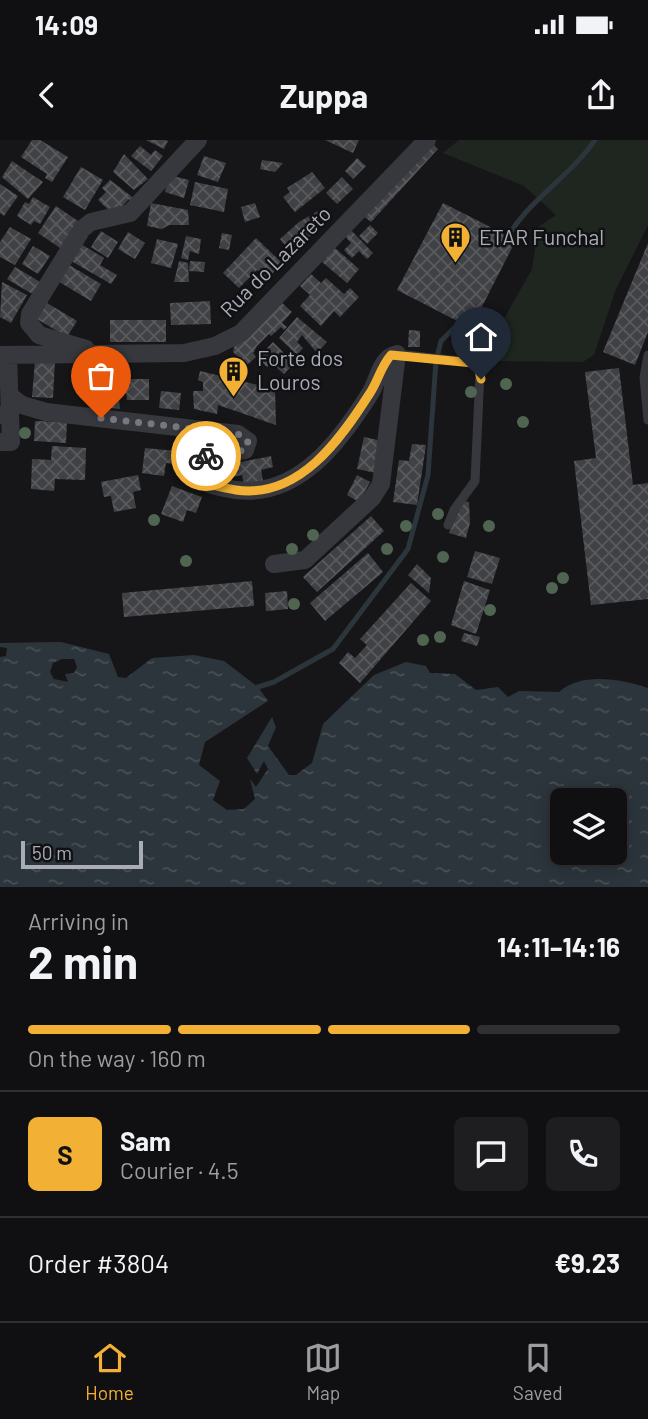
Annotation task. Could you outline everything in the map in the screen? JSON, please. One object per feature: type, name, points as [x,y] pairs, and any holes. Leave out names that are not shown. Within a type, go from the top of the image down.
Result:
[{"type":"street","points":[[104,354],[38,335],[29,323],[30,314],[82,229],[90,222],[130,213],[198,140]]},
{"type":"street","name":"Rua do Lazareto","points":[[4,355],[184,353],[215,346],[242,333],[427,140]]},
{"type":"street","points":[[10,396],[22,405],[46,412],[238,434],[248,441],[245,450],[198,457],[193,460],[192,474],[214,486],[260,492],[275,489],[319,460],[371,391],[386,360],[397,354]]},
{"type":"street","points":[[274,564],[305,560],[372,498],[381,484],[397,354]]},
{"type":"street","points":[[0,442],[11,442],[5,415],[10,396],[4,355]]},
{"type":"lane","points":[[397,354],[468,362],[478,366],[481,379],[475,481],[454,510],[448,525]]},
{"type":"lane","points":[[648,355],[644,377],[648,420]]},
{"type":"shaded area","points":[[459,140],[648,140],[648,225],[616,289],[594,355],[583,362],[489,361],[486,351],[532,269],[538,227],[556,215],[524,186],[443,153]]},
{"type":"water","points":[[61,642],[109,654],[118,677],[126,678],[152,658],[194,655],[224,661],[258,687],[268,701],[205,742],[199,765],[220,781],[213,800],[227,810],[244,809],[255,799],[250,779],[256,787],[268,769],[264,761],[257,774],[247,758],[272,717],[276,727],[268,746],[289,775],[296,775],[312,763],[323,724],[374,675],[406,662],[426,666],[430,673],[455,674],[476,690],[498,687],[508,697],[519,691],[559,692],[578,682],[602,679],[648,688],[648,887],[0,887],[0,657],[6,656],[7,648],[0,647],[0,643]],"holes":[[[62,659],[74,659],[77,667],[74,673],[65,674],[68,682],[54,679],[50,672],[53,663]]]},
{"type":"building","points":[[32,140],[40,140],[68,157],[52,182],[45,178],[47,174],[21,157]]},
{"type":"building","points":[[146,140],[165,140],[168,141],[164,149]]},
{"type":"building","points":[[325,140],[359,140],[353,153]]},
{"type":"building","points":[[432,143],[438,149],[371,222],[362,215]]},
{"type":"building","points":[[140,146],[151,155],[155,150],[163,156],[151,171],[131,156]]},
{"type":"building","points":[[124,154],[148,179],[134,190],[113,172]]},
{"type":"building","points":[[204,156],[226,163],[218,182],[197,175]]},
{"type":"building","points":[[357,158],[366,166],[353,179],[345,171]]},
{"type":"building","points":[[262,160],[283,163],[275,172],[260,169]]},
{"type":"building","points":[[12,161],[43,182],[28,199],[2,177]]},
{"type":"building","points":[[81,167],[103,180],[85,210],[63,197]]},
{"type":"building","points":[[312,172],[325,188],[295,212],[283,197],[290,192],[287,188]]},
{"type":"building","points":[[169,175],[189,180],[184,198],[165,192]]},
{"type":"building","points":[[342,177],[353,189],[337,204],[326,193]]},
{"type":"building","points":[[110,180],[135,199],[132,202],[129,199],[114,215],[98,200],[106,192],[102,188]]},
{"type":"building","points":[[195,182],[228,189],[224,212],[190,205]]},
{"type":"building","points":[[0,184],[18,196],[4,216],[0,213]]},
{"type":"building","points":[[33,197],[50,207],[40,224],[34,221],[31,225],[17,216],[25,202],[29,204]]},
{"type":"building","points":[[151,203],[188,210],[189,225],[169,225],[162,229],[147,226]]},
{"type":"building","points":[[255,203],[260,217],[245,222],[241,207]]},
{"type":"building","name":"ETAR Funchal","points":[[443,203],[516,240],[471,328],[397,290]]},
{"type":"building","points":[[56,206],[78,221],[60,248],[38,233]]},
{"type":"building","points":[[323,208],[329,217],[292,254],[280,239],[299,222]]},
{"type":"building","points":[[370,225],[378,233],[367,244],[359,236]]},
{"type":"building","points":[[10,227],[31,239],[15,265],[0,257],[0,242]]},
{"type":"building","points":[[349,228],[373,253],[367,259],[359,251],[352,258],[344,250],[351,243],[343,234]]},
{"type":"building","points":[[101,231],[118,242],[108,258],[91,247]]},
{"type":"building","points":[[128,232],[145,243],[135,259],[118,249]]},
{"type":"building","points":[[222,233],[232,235],[229,250],[219,248]]},
{"type":"building","points":[[186,236],[201,239],[199,254],[190,251],[188,260],[181,258]]},
{"type":"building","points":[[256,238],[282,263],[267,279],[257,270],[239,288],[223,273]]},
{"type":"building","points":[[157,239],[178,244],[171,268],[151,263]]},
{"type":"building","points":[[76,241],[104,258],[100,265],[117,275],[111,284],[66,258]]},
{"type":"building","points":[[648,243],[648,332],[635,365],[603,352]]},
{"type":"building","points":[[33,246],[50,256],[38,274],[22,264]]},
{"type":"building","points":[[335,248],[359,269],[347,283],[322,262]]},
{"type":"building","points":[[179,261],[188,263],[189,282],[174,282]]},
{"type":"building","points":[[190,261],[205,262],[204,272],[189,271]]},
{"type":"building","points":[[66,263],[101,284],[91,301],[56,280]]},
{"type":"building","points":[[15,267],[42,283],[34,295],[7,279]]},
{"type":"building","points":[[311,274],[321,283],[326,278],[344,294],[350,288],[359,297],[340,317],[334,311],[321,326],[300,306],[310,295],[300,286]]},
{"type":"building","points":[[2,282],[27,295],[11,323],[0,317]]},
{"type":"building","points":[[42,300],[77,321],[67,337],[32,316]]},
{"type":"building","points":[[210,301],[211,324],[171,325],[170,303]]},
{"type":"building","points":[[280,301],[292,312],[282,323],[287,327],[284,330],[281,327],[271,336],[269,334],[257,346],[253,353],[256,357],[247,365],[233,352],[234,347]]},
{"type":"building","points":[[297,317],[327,342],[317,353],[302,335],[297,342],[303,348],[298,354],[304,358],[299,363],[287,353],[291,349],[279,338]]},
{"type":"building","points":[[110,320],[166,320],[166,342],[110,342]]},
{"type":"building","points":[[409,330],[420,331],[420,347],[408,347]]},
{"type":"building","points":[[273,342],[294,363],[284,374],[271,363],[267,367],[258,358]]},
{"type":"building","points":[[55,360],[53,398],[32,397],[35,361]]},
{"type":"building","points":[[74,366],[114,366],[114,388],[118,388],[120,409],[94,406],[94,388],[74,388]]},
{"type":"building","points":[[619,368],[633,485],[648,483],[648,599],[591,605],[574,461],[596,458],[585,372]]},
{"type":"building","name":"Forte dos Louros","points":[[200,371],[275,389],[276,425],[218,405],[217,414],[194,409],[193,391],[203,391],[203,382],[198,380]]},
{"type":"building","points":[[124,379],[149,379],[149,400],[127,400]]},
{"type":"building","points":[[161,391],[181,393],[179,410],[159,408]]},
{"type":"building","points":[[35,421],[67,422],[66,443],[34,441]]},
{"type":"building","points":[[364,437],[382,441],[376,473],[357,469]]},
{"type":"building","points":[[412,444],[426,445],[417,505],[393,502],[399,460],[409,461]]},
{"type":"building","points":[[52,446],[86,448],[85,480],[55,479],[54,491],[31,489],[32,459],[51,460]]},
{"type":"building","points":[[145,448],[176,451],[175,464],[166,463],[164,476],[142,473]]},
{"type":"building","points":[[271,456],[273,467],[261,470],[263,481],[244,484],[242,475],[228,478],[226,465]]},
{"type":"building","points":[[138,475],[141,490],[133,492],[136,508],[114,512],[111,496],[104,497],[101,482]]},
{"type":"building","points":[[357,475],[370,482],[359,502],[347,495]]},
{"type":"building","points":[[172,486],[202,497],[196,513],[187,510],[183,522],[161,514]]},
{"type":"building","points":[[463,501],[469,502],[470,523],[466,538],[449,533]]},
{"type":"building","points":[[371,516],[384,531],[317,592],[303,577]]},
{"type":"building","points":[[475,551],[500,558],[492,584],[467,577]]},
{"type":"building","points":[[368,553],[383,572],[325,621],[310,603]]},
{"type":"building","points":[[417,564],[431,578],[429,593],[408,575]]},
{"type":"building","points":[[252,581],[254,606],[124,617],[122,593]]},
{"type":"building","points":[[464,581],[490,590],[476,634],[451,625]]},
{"type":"building","points":[[411,583],[431,601],[360,683],[339,663],[348,652],[355,658],[367,645],[360,639]]},
{"type":"building","points":[[287,591],[288,609],[266,611],[265,593]]},
{"type":"building","points":[[464,633],[480,637],[477,646],[461,641]]},
{"type":"waterway","points":[[505,242],[535,202],[573,166],[595,140]]},
{"type":"waterway","points":[[258,687],[274,682],[333,649],[408,549],[428,475],[436,361],[441,341],[464,318]]},
{"type":"way so far","points":[[101,418],[238,434],[248,441],[245,450],[206,456]]},
{"type":"place","name":"ETAR Funchal","points":[[456,265]]},
{"type":"place","name":"Forte dos Louros","points":[[234,398]]},
{"type":"route","points":[[206,456],[193,460],[190,467],[197,479],[214,486],[239,490],[260,492],[275,489],[308,470],[319,460],[371,391],[391,355],[473,363],[478,366],[481,379]]}]
